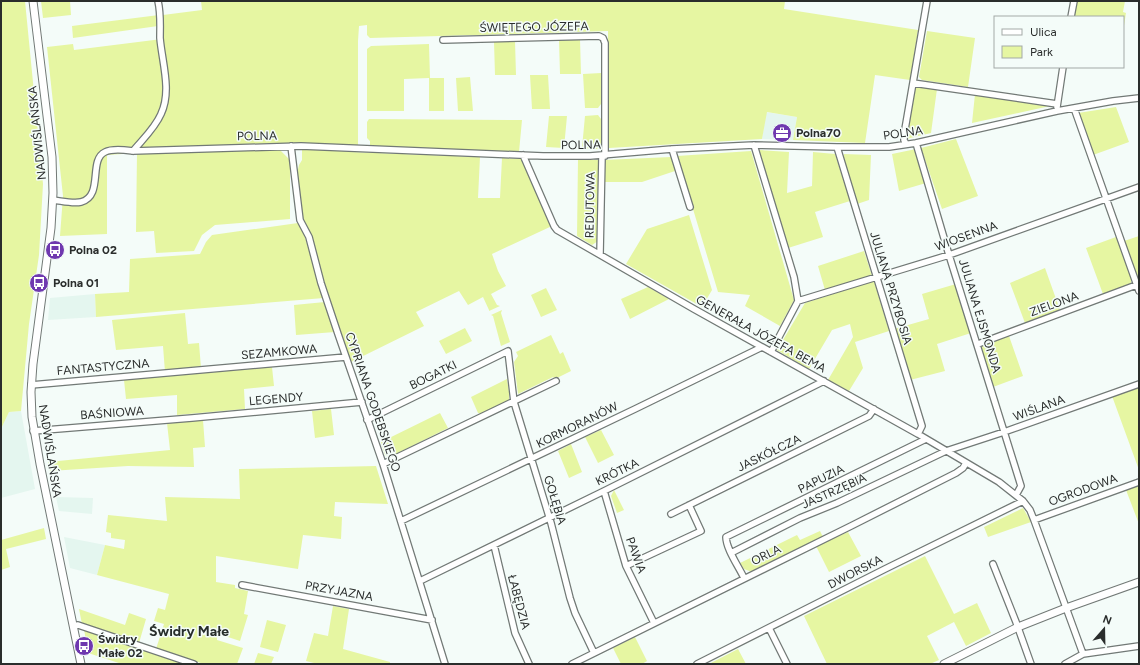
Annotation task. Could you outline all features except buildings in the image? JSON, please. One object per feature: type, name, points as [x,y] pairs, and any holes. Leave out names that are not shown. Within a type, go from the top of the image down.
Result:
[{"type":"main road","name":"NADWIŚLAŃSKA","points":[[32,1],[52,157],[54,200],[34,351],[31,385],[33,431],[82,664]]},
{"type":"main road","points":[[944,664],[1018,627],[1139,582]]},
{"type":"street","points":[[133,151],[155,125],[162,113],[166,97],[160,36],[161,14],[158,1]]},
{"type":"street","points":[[906,144],[904,136],[927,1]]},
{"type":"street","points":[[1071,16],[1074,1]]},
{"type":"street","name":"ŚWIĘTEGO JÓZEFA","points":[[443,40],[599,36],[603,38],[605,42],[603,156]]},
{"type":"street","points":[[1057,111],[1063,68]]},
{"type":"street","points":[[913,83],[1057,104]]},
{"type":"street","name":"POLNA","points":[[54,200],[82,202],[88,198],[93,192],[99,158],[106,151],[114,150],[133,151],[291,146],[523,155],[603,156],[672,149],[754,145],[889,147],[916,143],[1057,111],[1139,98]]},
{"type":"street","points":[[1074,108],[1138,284],[1139,291]]},
{"type":"street","name":"JULIANA EJSMONDA","points":[[916,143],[949,255],[978,344],[1021,486],[1016,495]]},
{"type":"street","points":[[754,145],[794,277],[798,301],[771,352]]},
{"type":"street","name":"CYPRIANA GODEBSKIEGO","points":[[291,146],[300,220],[308,238],[321,283],[383,464],[445,664]]},
{"type":"street","name":"JULIANA PRZYBOSIA","points":[[837,147],[922,426],[918,434]]},
{"type":"street","points":[[672,149],[690,207]]},
{"type":"street","name":"GENERAŁA JÓZEFA BEMA","points":[[523,155],[557,230],[918,434],[999,482],[1023,501]]},
{"type":"street","name":"REDUTOWA","points":[[600,254],[603,156]]},
{"type":"street","name":"WIOSENNA","points":[[798,301],[949,255],[1139,187]]},
{"type":"street","name":"ZIELONA","points":[[978,344],[1138,284]]},
{"type":"street","name":"KORMORANÓW","points":[[401,521],[762,347]]},
{"type":"street","name":"GOŁĘBIA","points":[[508,351],[514,402],[549,518],[572,605],[594,653]]},
{"type":"street","name":"BOGATKI","points":[[367,420],[508,351]]},
{"type":"street","name":"SEZAMKOWA","points":[[177,372],[346,357]]},
{"type":"street","name":"FANTASTYCZNA","points":[[31,385],[177,372]]},
{"type":"street","points":[[383,464],[556,381]]},
{"type":"street","name":"KRÓTKA","points":[[420,581],[604,492],[824,381]]},
{"type":"street","name":"WIŚLANA","points":[[946,451],[1139,384]]},
{"type":"street","name":"LEGENDY","points":[[192,418],[362,402]]},
{"type":"street","name":"JASKÓŁCZA","points":[[671,514],[869,416],[874,410]]},
{"type":"street","name":"BAŚNIOWA","points":[[33,431],[192,418]]},
{"type":"street","name":"PAPUZIA","points":[[731,553],[726,542],[726,537],[926,439]]},
{"type":"street","name":"JASTRZĘBIA","points":[[731,553],[800,518],[837,503],[946,451]]},
{"type":"street","name":"ORLA","points":[[572,664],[956,473],[963,468],[966,462]]},
{"type":"street","name":"OGRODOWA","points":[[1034,520],[1139,482]]},
{"type":"street","name":"PAWIA","points":[[604,492],[626,566],[654,623]]},
{"type":"street","points":[[1023,501],[1030,510],[1034,520],[1083,654]]},
{"type":"street","name":"DWORSKA","points":[[697,664],[1023,501]]},
{"type":"street","points":[[626,566],[701,531],[689,505]]},
{"type":"street","name":"ŁABĘDZIA","points":[[494,545],[515,633],[529,664]]},
{"type":"street","points":[[731,553],[744,578]]},
{"type":"street","points":[[993,564],[1031,664]]},
{"type":"street","name":"PRZYJAZNA","points":[[242,585],[432,620]]},
{"type":"street","points":[[74,626],[82,627],[194,664]]},
{"type":"street","points":[[769,628],[786,664]]},
{"type":"street","points":[[1066,664],[1083,654],[1139,646]]},
{"type":"shaded area","points":[[766,112],[797,117],[793,140],[762,139]]},
{"type":"shaded area","points":[[95,294],[96,317],[48,320],[50,298]]},
{"type":"shaded area","points":[[21,411],[35,489],[1,498],[1,429],[9,412]]},
{"type":"shaded area","points":[[56,497],[93,498],[92,514],[59,511]]},
{"type":"shaded area","points":[[64,537],[105,545],[97,575],[70,568]]},
{"type":"green space","points":[[1,1],[25,1],[43,184],[39,255],[29,324],[21,411],[9,412],[1,429]]},
{"type":"green space","points":[[41,1],[70,1],[71,15],[43,18]]},
{"type":"green space","points":[[201,1],[785,1],[784,9],[918,30],[910,80],[875,75],[865,143],[793,140],[797,117],[767,112],[762,139],[609,148],[608,31],[370,38],[367,35],[367,25],[359,26],[358,146],[282,143],[212,146],[279,149],[290,160],[290,219],[215,225],[202,235],[194,251],[156,253],[154,231],[136,232],[137,153],[107,155],[107,234],[60,236],[63,196],[47,47],[73,44],[74,50],[162,39],[163,15],[202,10]]},
{"type":"green space","points":[[1075,1],[1125,1],[1123,12],[1126,13],[1124,26],[1124,16],[1072,16]]},
{"type":"green space","points":[[159,15],[158,26],[73,38],[72,26]]},
{"type":"green space","points":[[927,31],[975,38],[968,87],[922,80],[919,77]]},
{"type":"green space","points":[[580,39],[581,74],[560,74],[559,40]]},
{"type":"green space","points":[[515,41],[516,75],[495,75],[494,42]]},
{"type":"green space","points":[[429,44],[430,78],[444,78],[444,111],[429,111],[429,78],[404,79],[404,111],[367,111],[367,49],[371,46]]},
{"type":"green space","points":[[601,73],[601,104],[598,108],[585,108],[583,74]]},
{"type":"green space","points":[[530,75],[548,75],[550,109],[532,109]]},
{"type":"green space","points":[[470,77],[473,111],[458,111],[456,78]]},
{"type":"green space","points":[[915,85],[937,89],[931,133],[906,139]]},
{"type":"green space","points":[[975,94],[1050,106],[972,123]]},
{"type":"green space","points":[[1116,107],[1129,142],[1093,155],[1078,113]]},
{"type":"green space","points":[[598,115],[601,119],[601,144],[597,149],[582,148],[585,116]]},
{"type":"green space","points":[[549,116],[567,116],[564,148],[546,147]]},
{"type":"green space","points":[[369,119],[522,120],[519,152],[370,146],[370,141],[367,138],[367,122]]},
{"type":"green space","points":[[956,139],[978,196],[942,209],[921,148]]},
{"type":"green space","points":[[302,148],[333,149],[350,152],[480,157],[478,198],[500,198],[502,158],[522,159],[552,226],[492,254],[498,271],[506,286],[491,294],[497,305],[500,306],[489,311],[483,297],[468,305],[459,291],[416,312],[424,326],[351,362],[339,331],[308,228],[303,218],[297,174],[302,160]]},
{"type":"green space","points":[[916,149],[926,183],[899,191],[892,154]]},
{"type":"green space","points":[[759,150],[789,152],[787,193],[812,186],[813,152],[835,154],[850,201],[815,212],[823,237],[788,248]]},
{"type":"green space","points":[[751,151],[794,300],[780,326],[745,306],[750,295],[718,292],[677,156]]},
{"type":"green space","points":[[844,154],[871,155],[869,200],[857,204],[843,157]]},
{"type":"green space","points":[[671,157],[675,171],[642,182],[604,182],[604,160]]},
{"type":"green space","points":[[578,159],[598,160],[598,241],[592,245],[577,236]]},
{"type":"green space","points":[[689,215],[712,290],[702,307],[626,264],[647,229]]},
{"type":"green space","points":[[298,223],[303,231],[324,298],[96,317],[95,294],[129,292],[130,259],[200,254],[206,242],[212,235]]},
{"type":"green space","points":[[1139,236],[1139,282],[1124,241]]},
{"type":"green space","points":[[1116,237],[1132,279],[1130,285],[1103,294],[1086,248]]},
{"type":"green space","points":[[864,251],[872,276],[825,290],[818,266]]},
{"type":"green space","points":[[1045,268],[1060,310],[1025,323],[1010,283]]},
{"type":"green space","points":[[874,281],[889,331],[855,342],[863,368],[849,391],[828,380],[853,337],[850,324],[832,330],[809,369],[777,350],[805,303]]},
{"type":"green space","points":[[956,284],[971,333],[937,344],[945,371],[910,380],[894,329],[929,319],[922,294]]},
{"type":"green space","points":[[648,287],[669,299],[630,319],[621,299]]},
{"type":"green space","points":[[546,288],[557,310],[541,317],[531,295]]},
{"type":"green space","points":[[325,302],[335,332],[296,335],[294,305]]},
{"type":"green space","points":[[502,310],[501,313],[510,342],[501,346],[493,316],[491,315]]},
{"type":"green space","points":[[185,313],[188,344],[199,343],[201,368],[165,372],[163,346],[116,350],[112,320]]},
{"type":"green space","points":[[465,328],[472,341],[446,354],[439,341]]},
{"type":"green space","points":[[551,335],[560,354],[563,352],[571,371],[555,379],[553,377],[518,394],[514,362],[518,356],[516,352]]},
{"type":"green space","points":[[1009,336],[1023,376],[993,387],[981,346]]},
{"type":"green space","points":[[272,367],[274,386],[244,389],[245,409],[177,415],[177,395],[126,399],[124,380]]},
{"type":"green space","points":[[507,379],[509,400],[481,414],[478,413],[471,397]]},
{"type":"green space","points":[[1139,387],[1139,470],[1112,396]]},
{"type":"green space","points":[[331,409],[334,435],[315,438],[312,411]]},
{"type":"green space","points":[[440,413],[448,428],[390,457],[385,455],[381,442]]},
{"type":"green space","points":[[203,420],[205,447],[193,448],[194,467],[128,466],[50,471],[48,462],[170,450],[167,423]]},
{"type":"green space","points":[[601,430],[614,455],[598,463],[585,437]]},
{"type":"green space","points":[[571,444],[582,472],[569,478],[558,451]]},
{"type":"green space","points":[[376,466],[388,504],[335,502],[334,516],[342,517],[341,539],[303,535],[298,569],[216,556],[216,582],[235,585],[235,588],[248,591],[244,614],[248,615],[240,641],[217,632],[217,640],[243,648],[237,664],[204,664],[156,649],[164,624],[154,621],[158,608],[165,610],[169,594],[97,575],[105,545],[124,549],[125,540],[111,538],[111,533],[106,532],[108,515],[167,521],[165,497],[240,499],[239,469]]},
{"type":"green space","points":[[1139,486],[1139,524],[1126,490]]},
{"type":"green space","points":[[614,490],[624,510],[617,513],[611,496]]},
{"type":"green space","points":[[1023,508],[1031,522],[988,537],[984,527]]},
{"type":"green space","points":[[44,528],[46,539],[6,549],[10,567],[1,570],[1,540]]},
{"type":"green space","points":[[820,531],[823,537],[752,572],[744,569],[740,563],[797,535],[800,540]]},
{"type":"green space","points":[[848,532],[861,556],[829,572],[816,546]]},
{"type":"green space","points":[[925,556],[954,614],[977,603],[991,633],[966,646],[954,622],[927,636],[939,660],[930,664],[827,664],[804,616]]},
{"type":"green space","points":[[333,606],[349,609],[343,649],[390,662],[390,664],[318,664],[306,661],[314,633],[328,636]]},
{"type":"green space","points":[[79,609],[125,625],[129,613],[146,619],[139,643],[82,624]]},
{"type":"green space","points":[[267,620],[286,625],[278,652],[260,647]]},
{"type":"green space","points":[[84,629],[189,664],[122,664],[88,653]]},
{"type":"green space","points":[[635,637],[647,661],[642,664],[621,664],[613,648]]},
{"type":"green space","points":[[738,649],[746,664],[709,664]]},
{"type":"green space","points":[[258,653],[274,657],[271,664],[254,664]]},
{"type":"place","name":"Polna70","points":[[782,133]]},
{"type":"place","name":"Polna 02","points":[[55,250]]},
{"type":"place","name":"Polna 01","points":[[39,283]]},
{"type":"place","name":"Świdry Małe 02","points":[[84,646]]},
{"type":"district","name":"Świdry Małe","points":[[189,631]]}]
